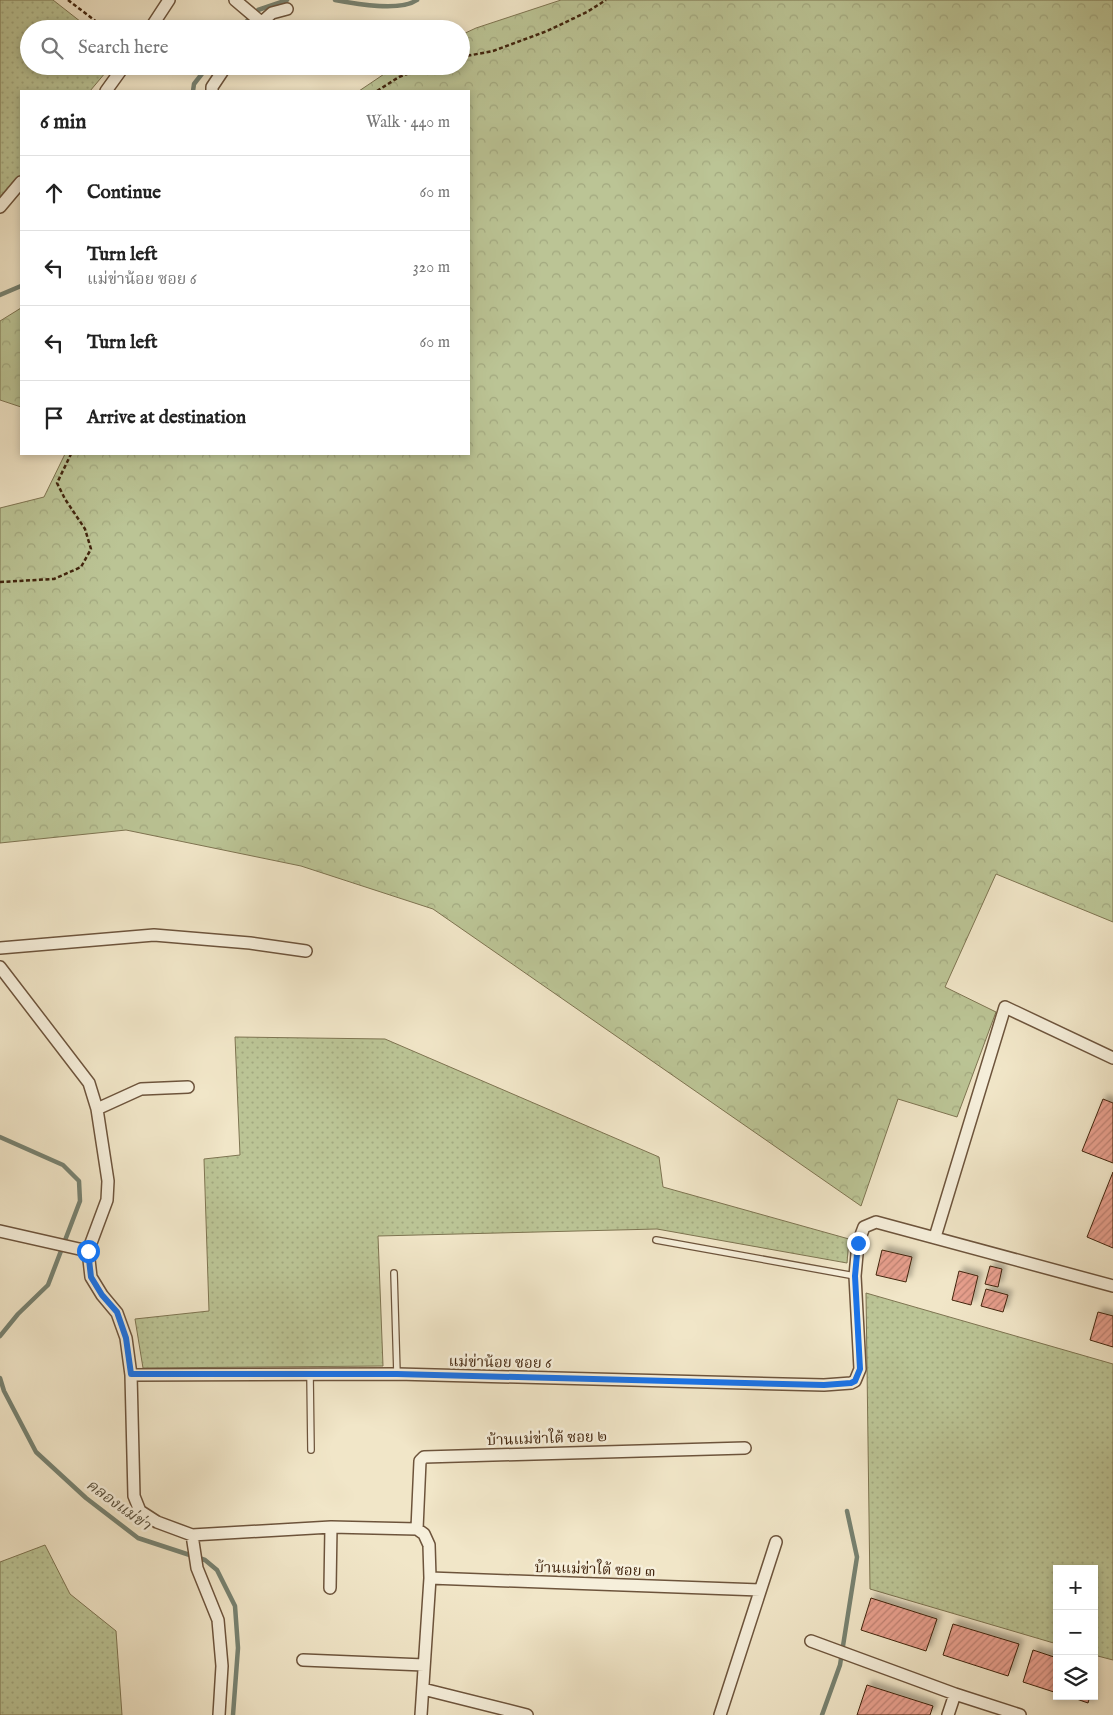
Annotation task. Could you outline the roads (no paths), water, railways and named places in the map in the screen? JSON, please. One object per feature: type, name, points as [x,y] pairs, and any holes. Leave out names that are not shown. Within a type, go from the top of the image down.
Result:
[{"type":"street","points":[[156,20],[169,0]]},
{"type":"street","points":[[235,0],[254,20]]},
{"type":"street","points":[[265,20],[272,14],[287,9]]},
{"type":"street","points":[[107,90],[118,75]]},
{"type":"street","points":[[212,90],[220,75]]},
{"type":"street","points":[[0,207],[20,183]]},
{"type":"street","points":[[0,948],[154,935],[250,943],[306,951]]},
{"type":"street","points":[[0,967],[89,1084],[97,1109],[108,1181],[107,1200],[88,1251],[91,1277],[102,1295],[117,1312],[126,1338],[131,1374],[134,1496],[140,1511],[192,1541],[331,1527],[417,1529],[424,1534],[429,1545],[430,1578],[421,1715]]},
{"type":"street","points":[[935,1237],[1004,1007],[1113,1058]]},
{"type":"street","points":[[97,1109],[142,1089],[188,1087]]},
{"type":"street","points":[[855,1276],[858,1243],[864,1227],[876,1222],[1113,1286]]},
{"type":"street","points":[[0,1231],[88,1251]]},
{"type":"street","name":"แม่ข่าน้อย ซอย 6","points":[[131,1374],[397,1374],[824,1385],[851,1383],[855,1381],[860,1369],[855,1276]]},
{"type":"street","name":"บ้านแม่ข่าใต้ ซอย ๒","points":[[417,1529],[418,1476],[420,1461],[424,1457],[745,1448]]},
{"type":"street","points":[[330,1588],[331,1527]]},
{"type":"street","points":[[192,1541],[197,1568],[218,1620],[222,1666],[219,1715]]},
{"type":"street","points":[[720,1715],[776,1542]]},
{"type":"street","name":"บ้านแม่ข่าใต้ ซอย ๓","points":[[430,1578],[760,1590]]},
{"type":"street","points":[[811,1641],[955,1694],[1020,1715]]},
{"type":"street","points":[[302,1660],[424,1665]]},
{"type":"street","points":[[423,1689],[527,1715]]},
{"type":"street","points":[[948,1715],[955,1694]]},
{"type":"lane","points":[[656,1240],[855,1276]]},
{"type":"lane","points":[[394,1273],[397,1374]]},
{"type":"lane","points":[[310,1374],[311,1450]]},
{"type":"waterway","name":"คลองแม่ข่า","points":[[248,20],[258,10],[287,0]]},
{"type":"waterway","name":"คลองแม่ข่า","points":[[335,0],[366,5],[389,6],[400,6],[417,0]]},
{"type":"waterway","name":"คลองแม่ข่า","points":[[193,90],[194,84],[201,75]]},
{"type":"waterway","name":"คลองแม่ข่า","points":[[0,295],[20,286]]},
{"type":"waterway","name":"คลองแม่ข่า","points":[[0,1137],[63,1165],[79,1181],[80,1201],[48,1285],[18,1314],[0,1336]]},
{"type":"waterway","name":"คลองแม่ข่า","points":[[0,1378],[4,1391],[36,1452],[86,1498],[138,1538],[205,1560],[217,1570],[235,1606],[238,1648],[233,1715]]},
{"type":"waterway","points":[[822,1715],[840,1665],[857,1557],[847,1511]]}]
